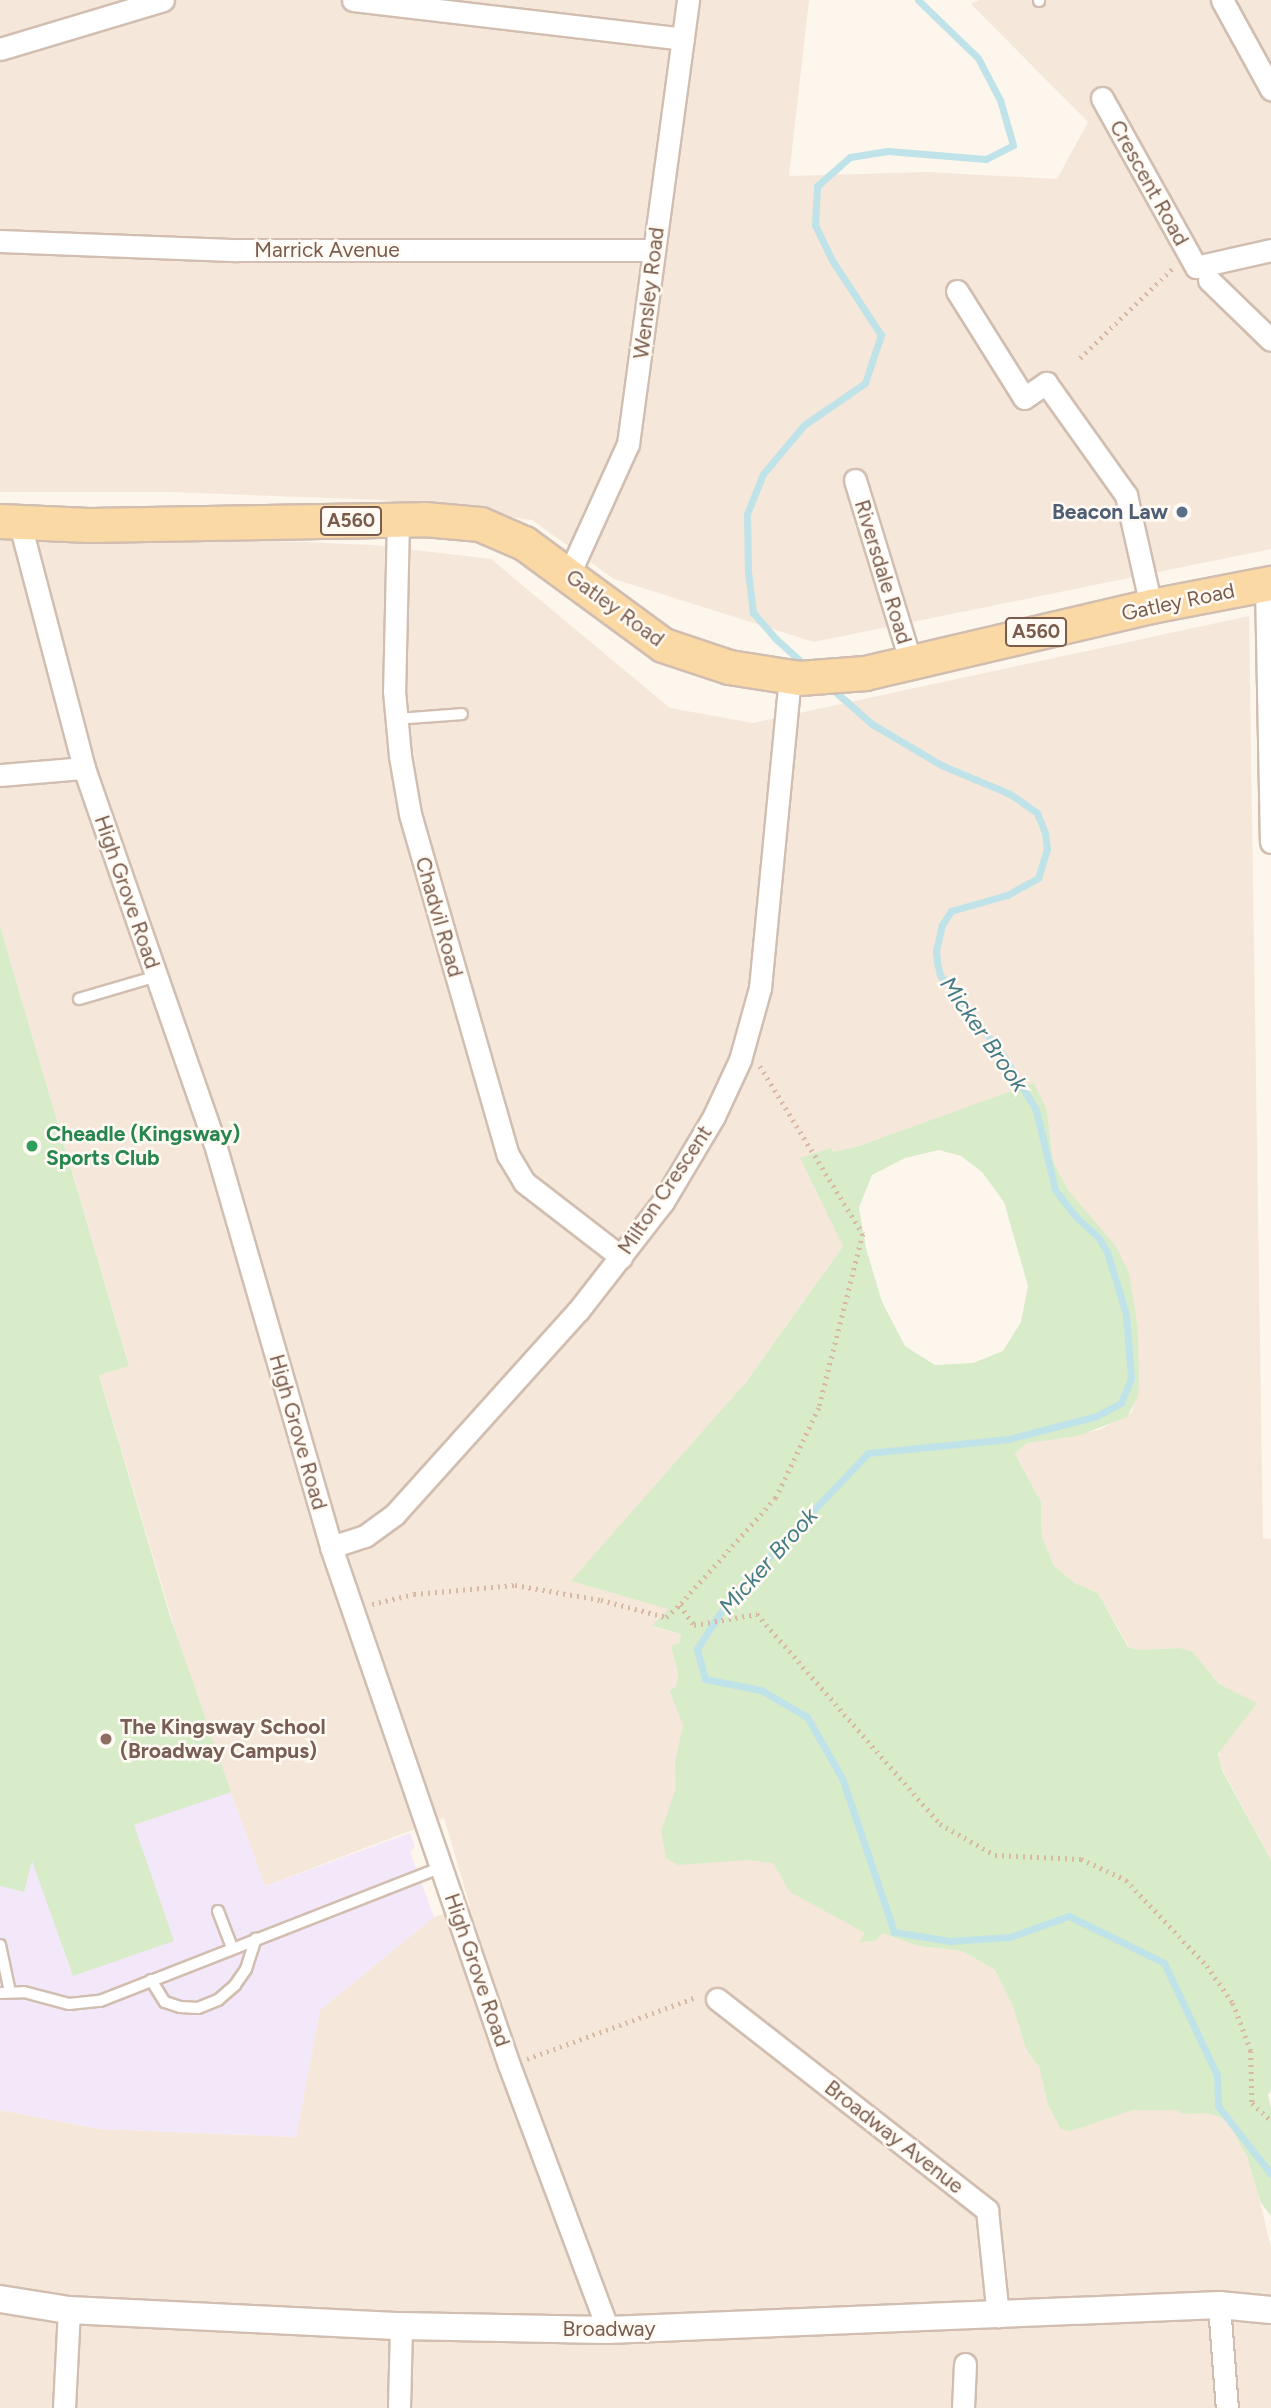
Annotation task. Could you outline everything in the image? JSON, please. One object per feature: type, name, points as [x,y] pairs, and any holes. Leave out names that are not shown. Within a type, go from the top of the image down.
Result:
[{"type":"main road","name":"Gatley Road","points":[[10,522],[463,521],[497,529],[524,542],[569,574],[638,630],[663,645],[729,667],[794,677],[865,673],[1152,606],[1268,583]]},
{"type":"street","points":[[0,49],[163,0]]},
{"type":"street","points":[[353,0],[683,39]]},
{"type":"street","name":"Wensley Road","points":[[569,574],[628,444],[688,0]]},
{"type":"street","points":[[1222,0],[1271,89]]},
{"type":"street","name":"Crescent Road","points":[[1102,98],[1198,267],[1271,340]]},
{"type":"street","name":"Marrick Avenue","points":[[0,241],[225,250],[654,250]]},
{"type":"street","points":[[1198,267],[1271,250]]},
{"type":"street","points":[[957,292],[1024,398],[1046,383],[1126,495],[1152,606]]},
{"type":"street","name":"Riversdale Road","points":[[855,480],[911,663]]},
{"type":"street","name":"Chadvil Road","points":[[398,520],[396,719],[410,814],[508,1155],[524,1182],[621,1257]]},
{"type":"street","name":"High Grove Road","points":[[10,522],[84,768],[214,1141],[351,1608],[509,2066],[608,2330]]},
{"type":"street","points":[[1268,583],[1271,842]]},
{"type":"street","name":"Milton Crescent","points":[[331,1547],[365,1536],[395,1514],[578,1311],[621,1257],[691,1158],[731,1083],[746,1045],[760,988],[794,677]]},
{"type":"street","points":[[0,775],[84,768]]},
{"type":"street","name":"Broadway Avenue","points":[[717,1999],[988,2210],[998,2316]]},
{"type":"street","name":"Broadway","points":[[1219,2305],[1271,2294]]},
{"type":"street","name":"Broadway","points":[[0,2300],[69,2310],[401,2326],[608,2330],[1219,2305],[1271,2310]]},
{"type":"street","points":[[1219,2305],[1227,2408]]},
{"type":"street","points":[[64,2408],[69,2310]]},
{"type":"street","points":[[399,2408],[401,2326]]},
{"type":"street","points":[[963,2408],[965,2364]]},
{"type":"lane","points":[[396,719],[463,714]]},
{"type":"lane","points":[[79,999],[157,976]]},
{"type":"lane","points":[[0,1945],[5,1992],[24,1992],[69,2004],[86,2005],[442,1867]]},
{"type":"lane","points":[[218,1911],[232,1948]]},
{"type":"lane","points":[[151,1980],[165,2002],[180,2007],[198,2008],[219,2000],[235,1985],[246,1969],[256,1939]]},
{"type":"path","points":[[1080,358],[1198,267]]},
{"type":"path","points":[[351,1608],[414,1594],[515,1585],[601,1600],[666,1617],[680,1605],[776,1498],[819,1408],[863,1234],[772,1081],[746,1045]]},
{"type":"path","points":[[680,1605],[694,1625],[757,1614],[940,1824],[995,1855],[1081,1858],[1126,1880],[1207,1966],[1233,2003],[1251,2051],[1252,2103],[1271,2121]]},
{"type":"path","points":[[509,2066],[701,1995],[717,1999]]},
{"type":"shaded area","points":[[0,0],[809,0],[789,176],[928,172],[1057,179],[1088,122],[971,4],[980,0],[1271,0],[1271,549],[814,642],[614,579],[532,520],[382,500],[171,492],[0,492]]},
{"type":"shaded area","points":[[0,529],[372,545],[491,559],[670,708],[753,723],[1249,616],[1263,1538],[1271,1539],[1271,1860],[1218,1761],[1221,1748],[1256,1704],[1219,1684],[1192,1651],[1180,1648],[1139,1650],[1129,1647],[1098,1593],[1075,1583],[1054,1566],[1042,1536],[1041,1502],[1015,1454],[1027,1443],[1099,1430],[1132,1412],[1139,1382],[1088,1217],[1068,1190],[1053,1161],[1047,1110],[1034,1084],[856,1147],[833,1153],[832,1148],[843,1246],[746,1382],[698,1438],[771,1501],[653,1627],[681,1634],[679,1643],[671,1646],[678,1674],[676,1687],[669,1690],[697,1758],[865,1933],[860,1941],[882,1933],[918,1946],[962,1951],[995,1970],[1013,2007],[1026,2049],[1039,2067],[1048,2105],[1215,2071],[1229,2124],[1247,2157],[1255,2180],[1271,2248],[1271,2408],[0,2408],[0,2110],[100,2129],[296,2137],[320,2010],[434,1917],[470,1906],[444,1818],[265,1886],[192,1687],[99,1374],[129,1365],[0,926]]},
{"type":"shaded area","name":"The Kingsway School (Broadway Campus)","points":[[0,1417],[170,1616],[192,1687],[265,1886],[410,1833],[415,1847],[410,1852],[434,1917],[320,2010],[296,2137],[100,2129],[0,2110]]},
{"type":"green space","points":[[0,926],[129,1366],[99,1375],[170,1616],[231,1792],[134,1825],[174,1941],[73,1976],[32,1861],[24,1892],[0,1886]]},
{"type":"green space","points":[[1034,1083],[1047,1110],[1053,1161],[1068,1190],[1115,1245],[1129,1273],[1138,1328],[1139,1382],[1138,1396],[1127,1417],[1078,1436],[1027,1443],[1015,1454],[1041,1502],[1042,1536],[1054,1566],[1075,1583],[1098,1593],[1128,1647],[1139,1650],[1180,1648],[1192,1651],[1219,1684],[1257,1703],[1218,1754],[1222,1770],[1271,1860],[1271,2090],[1268,2095],[1271,2108],[1271,2216],[1261,2203],[1247,2157],[1229,2124],[1221,2117],[1205,2113],[1184,2114],[1175,2110],[1133,2110],[1071,2131],[1061,2129],[1048,2105],[1039,2067],[1026,2049],[1013,2007],[995,1970],[962,1951],[918,1946],[882,1933],[875,1941],[859,1942],[865,1933],[790,1892],[773,1863],[748,1860],[678,1865],[666,1858],[661,1831],[676,1788],[675,1763],[683,1725],[669,1690],[676,1687],[678,1674],[671,1646],[679,1643],[681,1634],[652,1626],[668,1609],[571,1581],[746,1382],[843,1246],[800,1158],[831,1148],[833,1152],[856,1147]],"holes":[[[939,1150],[961,1156],[982,1172],[1004,1202],[1028,1286],[1021,1322],[1003,1351],[973,1363],[935,1365],[905,1346],[882,1302],[866,1248],[859,1208],[872,1175],[905,1158]]]},
{"type":"waterway","name":"Micker Brook","points":[[808,668],[776,639],[753,613],[748,571],[747,514],[763,474],[804,425],[865,383],[881,335],[833,262],[815,225],[817,186],[850,157],[888,151],[986,159],[1013,145],[1000,100],[978,58],[918,0]]},
{"type":"waterway","name":"Micker Brook","points":[[830,687],[872,724],[941,765],[1010,794],[1037,813],[1045,833],[1047,849],[1038,878],[1007,895],[951,911],[942,925],[936,950],[937,962],[940,975],[1003,1055],[1036,1110],[1055,1190],[1077,1218],[1098,1237],[1107,1252],[1126,1314],[1131,1379],[1121,1403],[1097,1416],[1009,1439],[868,1453],[730,1598],[697,1649],[705,1679],[761,1690],[807,1717],[842,1778],[894,1932],[950,1941],[1010,1937],[1069,1916],[1164,1963],[1217,2075],[1218,2106],[1271,2174]]},
{"type":"place","name":"Beacon Law","points":[[1182,512]]},
{"type":"place","name":"Cheadle (Kingsway) Sports Club","points":[[32,1146]]},
{"type":"place","name":"The Kingsway School (Broadway Campus)","points":[[106,1739]]}]
